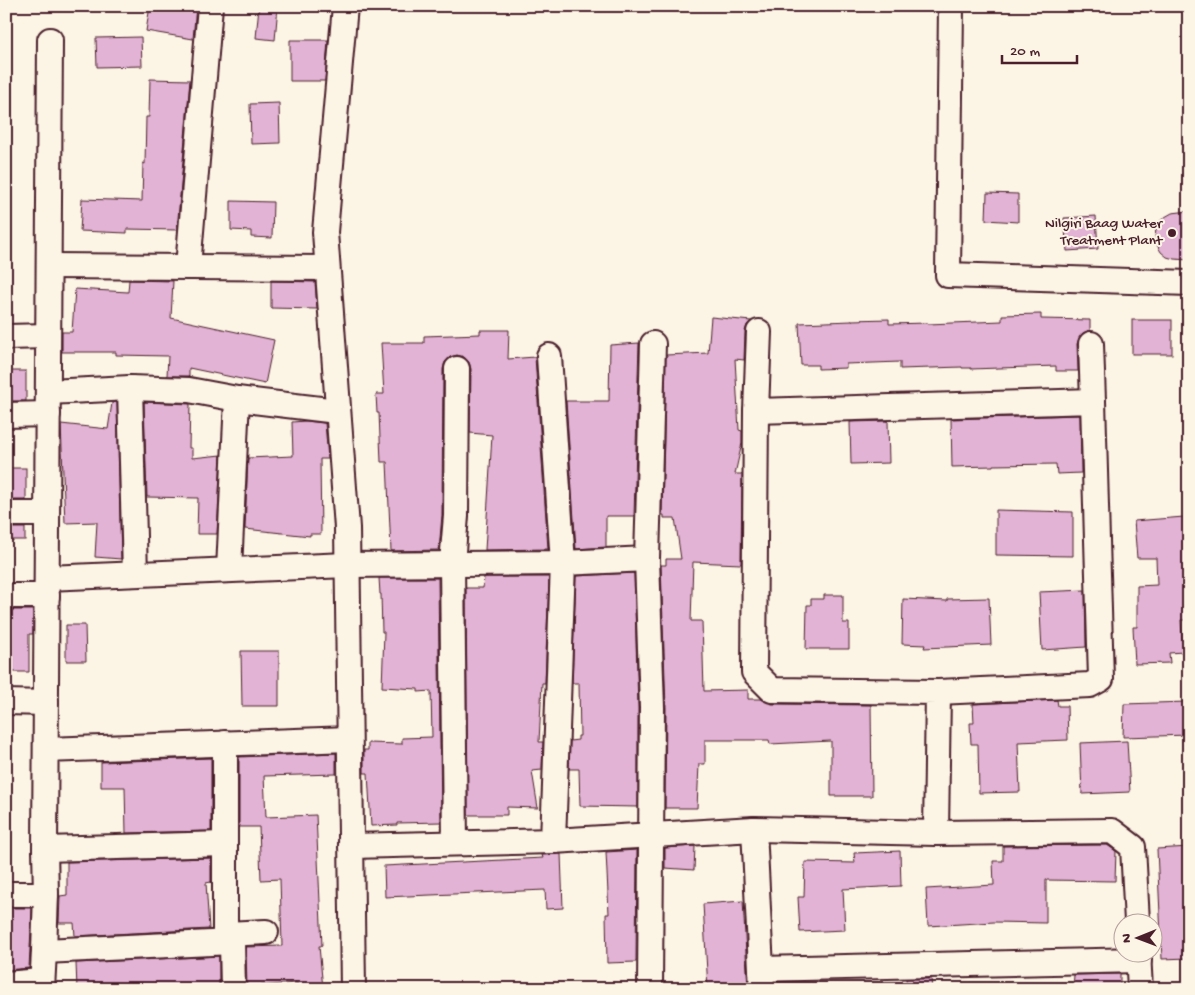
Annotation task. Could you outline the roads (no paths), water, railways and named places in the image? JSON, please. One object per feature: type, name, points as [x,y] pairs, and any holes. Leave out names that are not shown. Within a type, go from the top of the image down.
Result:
[{"type":"street","points":[[188,267],[210,6]]},
{"type":"street","points":[[345,6],[325,232],[346,528],[353,989]]},
{"type":"street","points":[[951,6],[948,275],[1189,283]]},
{"type":"street","points":[[6,984],[41,985],[44,951],[46,894],[50,40]]},
{"type":"street","points":[[49,266],[328,268]]},
{"type":"street","points":[[759,332],[756,411],[754,672],[772,690],[938,692],[1090,685],[1101,680],[1091,344]]},
{"type":"street","points":[[6,337],[48,336]]},
{"type":"street","points":[[650,989],[652,708],[647,559],[653,344]]},
{"type":"street","points":[[549,356],[563,563],[553,842]]},
{"type":"street","points":[[455,843],[452,563],[456,516],[457,369]]},
{"type":"street","points":[[6,415],[48,403],[130,388],[189,390],[237,399],[337,411]]},
{"type":"street","points":[[130,388],[135,574]]},
{"type":"street","points":[[229,570],[237,399]]},
{"type":"street","points":[[756,411],[1093,401]]},
{"type":"street","points":[[6,514],[47,514]]},
{"type":"street","points":[[6,596],[47,587],[135,574],[347,565],[563,563],[647,559]]},
{"type":"street","points":[[936,833],[938,692]]},
{"type":"street","points":[[6,702],[46,703]]},
{"type":"street","points":[[46,750],[349,739]]},
{"type":"street","points":[[225,743],[225,844],[233,989]]},
{"type":"street","points":[[754,829],[762,979],[1112,958]]},
{"type":"street","points":[[351,846],[553,842],[754,829],[936,833],[1112,831],[1133,847],[1136,912]]},
{"type":"street","points":[[45,849],[225,844]]},
{"type":"street","points":[[6,894],[46,894]]},
{"type":"street","points":[[44,951],[229,938],[266,932]]},
{"type":"street","points":[[1138,962],[1140,989]]},
{"type":"place","name":"Nilgiri Baag Water Treatment Plant","points":[[1172,233]]}]
